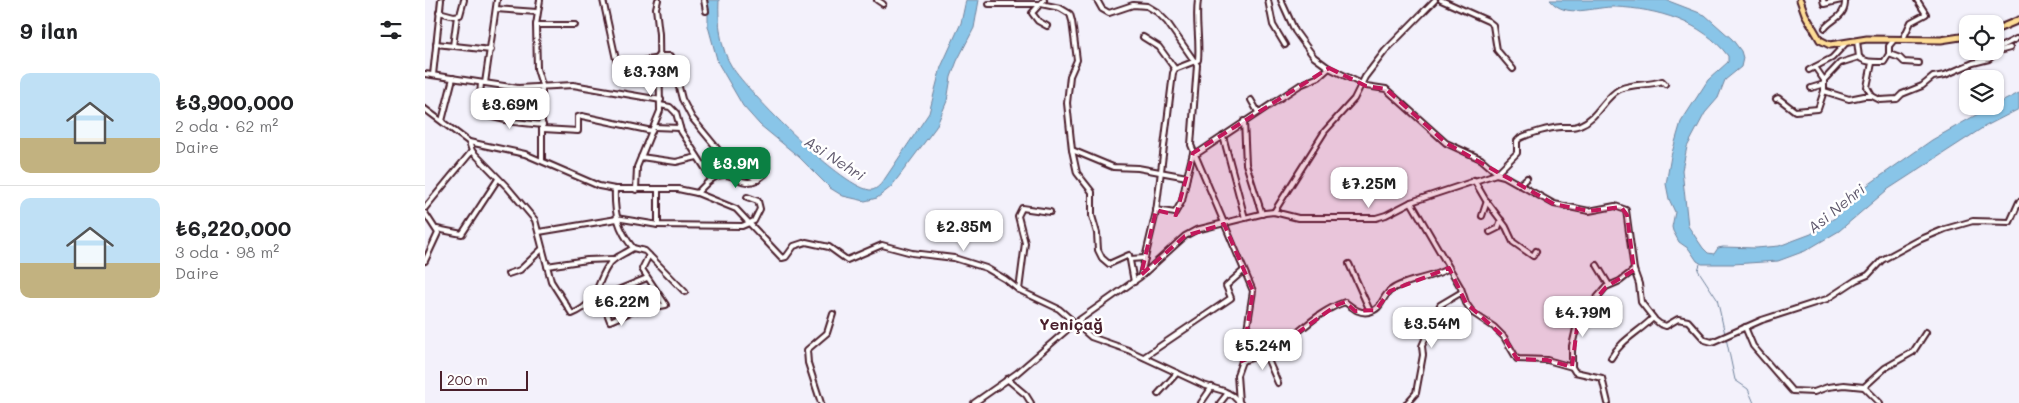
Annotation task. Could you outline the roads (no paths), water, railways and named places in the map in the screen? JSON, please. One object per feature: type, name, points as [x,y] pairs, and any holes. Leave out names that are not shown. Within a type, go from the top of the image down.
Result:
[{"type":"main road","points":[[1800,0],[1805,14],[1821,40],[1830,45],[1857,41],[1941,40],[1959,37]]},
{"type":"main road","points":[[2004,26],[2019,20]]},
{"type":"street","points":[[433,75],[441,0]]},
{"type":"street","points":[[453,46],[457,16],[462,11],[464,0]]},
{"type":"street","points":[[497,0],[491,50],[479,109],[481,114],[514,122],[578,131],[578,117],[582,116],[653,129],[680,128]]},
{"type":"street","points":[[540,0],[536,25],[537,69],[542,86],[543,127],[541,160]]},
{"type":"street","points":[[603,0],[617,64],[671,56],[686,108],[730,164],[758,180]]},
{"type":"street","points":[[636,190],[635,173],[653,129],[660,102],[659,34],[656,8],[658,0]]},
{"type":"street","points":[[704,0],[706,11]]},
{"type":"street","points":[[877,0],[883,4]]},
{"type":"street","points":[[1044,0],[1032,13],[1038,21],[1047,26]]},
{"type":"street","points":[[1097,0],[1102,9],[1109,13],[1133,5],[1147,6],[1157,12],[1167,22],[1197,65],[1196,96],[1191,132],[1193,153],[1182,201],[1175,213],[1156,210]]},
{"type":"street","points":[[1175,69],[1198,60],[1196,14],[1198,0]]},
{"type":"street","points":[[1268,0],[1273,25],[1285,45]]},
{"type":"street","points":[[1281,0],[1298,37],[1314,57],[1329,68],[1361,84],[1386,89],[1446,143],[1481,159],[1497,173],[1554,204],[1589,211],[1615,206],[1625,210],[1641,302],[1660,324],[1666,326],[1683,319],[1688,321],[1705,340],[1712,342],[1762,320],[1827,299],[1856,280],[1868,275],[1882,260],[1919,240],[1973,221],[2010,222],[2019,202]]},
{"type":"street","points":[[1274,212],[1325,131],[1354,99],[1361,84],[1385,51],[1435,0]]},
{"type":"street","points":[[1441,0],[1449,2],[1493,25],[1497,50],[1513,69]]},
{"type":"street","points":[[1823,0],[1824,4],[1843,0],[1845,5],[1840,17],[1825,28]]},
{"type":"street","points":[[1903,39],[1911,22],[1926,14],[1917,0]]},
{"type":"street","points":[[989,4],[1039,4],[1060,8],[1068,12],[1072,21],[1077,60],[1070,76],[1067,103],[1072,150],[1077,173],[1092,192],[1092,216],[1097,233],[1098,250],[1102,258],[1109,264],[1129,255],[1130,258],[1145,258]]},
{"type":"street","points":[[497,9],[537,12]]},
{"type":"street","points":[[439,12],[457,16]]},
{"type":"street","points":[[536,25],[575,25]]},
{"type":"street","points":[[1141,275],[1156,210],[1175,69],[1159,47],[1143,37]]},
{"type":"street","points":[[2004,45],[2016,39]]},
{"type":"street","points":[[1857,41],[1861,60],[1872,63],[1884,62],[1889,54],[1889,46],[1894,40]]},
{"type":"street","points":[[1809,70],[1832,58],[1846,43]]},
{"type":"street","points":[[436,44],[491,50]]},
{"type":"street","points":[[2004,50],[2010,48]]},
{"type":"street","points":[[1889,54],[1900,58],[1904,62],[1919,63]]},
{"type":"street","points":[[1811,88],[1824,82],[1841,62],[1859,57]]},
{"type":"street","points":[[1824,91],[1849,99],[1872,96],[1880,100],[1897,99],[1902,94],[1922,86],[1933,78],[1945,76],[1973,63],[1986,60]]},
{"type":"street","points":[[1872,63],[1867,87],[1872,96]]},
{"type":"street","points":[[1776,99],[1778,98],[1795,111],[1818,109],[1824,91],[1824,82],[1815,67]]},
{"type":"street","points":[[1193,153],[1198,153],[1305,82],[1319,78],[1329,68]]},
{"type":"street","points":[[425,74],[518,88],[573,85],[660,102],[674,110],[678,117],[680,128],[712,179]]},
{"type":"street","points":[[442,121],[453,78]]},
{"type":"street","points":[[973,403],[1007,379],[1075,323],[1134,282],[1185,236],[1196,230],[1274,212],[1298,218],[1376,218],[1411,202],[1497,173],[1517,154],[1517,141],[1520,138],[1561,127],[1571,128],[1582,125],[1597,113],[1610,97],[1621,89],[1662,81],[1665,84]]},
{"type":"street","points":[[1251,100],[1258,112]]},
{"type":"street","points":[[425,109],[469,142],[525,154],[590,183],[615,189],[678,189],[697,193],[730,206],[751,224],[782,258],[786,257],[794,246],[801,242],[829,247],[842,258],[850,260],[873,248],[888,245],[912,253],[954,258],[986,268],[1019,290],[1059,309],[1091,336],[1203,385],[1228,393],[1239,402]]},
{"type":"street","points":[[1244,121],[1246,164],[1262,214]]},
{"type":"street","points":[[1223,136],[1245,218]]},
{"type":"street","points":[[469,142],[472,151],[530,213],[539,232],[551,281],[571,314],[582,310],[598,296],[647,278]]},
{"type":"street","points":[[1072,150],[1113,167],[1138,168],[1187,177]]},
{"type":"street","points":[[425,208],[472,151]]},
{"type":"street","points":[[1193,153],[1197,158],[1253,291],[1242,361],[1237,375],[1239,402]]},
{"type":"street","points":[[641,157],[676,162],[697,157]]},
{"type":"street","points":[[697,193],[712,179],[720,175],[746,182],[758,180],[765,174]]},
{"type":"street","points":[[1519,185],[1527,178]]},
{"type":"street","points":[[437,228],[462,234],[498,179]]},
{"type":"street","points":[[1474,180],[1506,227],[1513,242],[1533,256],[1537,251]]},
{"type":"street","points":[[615,189],[614,208],[624,237],[633,248],[644,250],[685,292]]},
{"type":"street","points":[[658,189],[658,225]]},
{"type":"street","points":[[539,232],[617,219],[658,225],[742,226],[751,224],[758,214],[760,206],[757,200],[747,198]]},
{"type":"street","points":[[1482,216],[1487,201]]},
{"type":"street","points":[[1411,202],[1463,292],[1466,303],[1473,313],[1494,327],[1504,337],[1517,359],[1547,360],[1572,367]]},
{"type":"street","points":[[1019,290],[1025,243],[1018,216],[1019,211],[1022,208],[1050,212]]},
{"type":"street","points":[[425,213],[439,233],[425,261]]},
{"type":"street","points":[[1490,232],[1498,228],[1501,220]]},
{"type":"street","points":[[547,266],[587,260],[614,259],[626,254],[633,248]]},
{"type":"street","points":[[509,274],[521,270],[542,249]]},
{"type":"street","points":[[614,259],[605,271],[598,296],[611,321],[633,311],[666,305],[642,269],[649,255]]},
{"type":"street","points":[[1130,258],[1134,282]]},
{"type":"street","points":[[1349,264],[1370,311]]},
{"type":"street","points":[[1597,266],[1609,285]]},
{"type":"street","points":[[1242,361],[1276,348],[1311,320],[1337,305],[1345,302],[1355,311],[1370,311],[1379,307],[1389,291],[1397,286],[1438,275],[1449,268]]},
{"type":"street","points":[[1609,403],[1602,378],[1575,372],[1572,367],[1572,346],[1578,320],[1606,287],[1620,281],[1634,270]]},
{"type":"street","points":[[1143,358],[1231,298],[1226,286],[1243,271]]},
{"type":"street","points":[[1407,403],[1416,393],[1423,355],[1422,346],[1440,305],[1463,292]]},
{"type":"street","points":[[821,403],[808,362],[807,350],[827,334],[833,314]]},
{"type":"street","points":[[1611,358],[1617,347],[1641,330],[1653,318]]},
{"type":"street","points":[[1744,328],[1753,346],[1791,391],[1814,392],[1827,387],[1844,385],[1864,387],[1880,403]]},
{"type":"street","points":[[1864,387],[1885,368],[1913,352],[1926,332]]},
{"type":"street","points":[[1265,353],[1278,383]]},
{"type":"street","points":[[1158,394],[1177,373]]},
{"type":"street","points":[[1007,379],[1026,395],[1031,403]]},
{"type":"street","points":[[1201,403],[1212,387]]},
{"type":"street","points":[[1220,403],[1228,393]]},
{"type":"water","points":[[708,0],[719,0],[722,43],[728,60],[741,79],[776,117],[820,158],[841,175],[859,186],[872,190],[884,180],[929,113],[941,67],[961,23],[966,0],[979,0],[974,28],[957,61],[951,77],[947,101],[936,127],[891,187],[877,198],[865,201],[843,196],[830,188],[799,157],[760,125],[743,106],[718,63],[708,26]]},
{"type":"water","points":[[1550,0],[1666,0],[1705,15],[1732,39],[1741,51],[1743,58],[1741,67],[1725,80],[1718,98],[1705,113],[1687,147],[1682,170],[1688,226],[1708,253],[1714,254],[1718,248],[1723,247],[1756,248],[1779,246],[1811,234],[1839,215],[1865,187],[1932,140],[1976,115],[2004,115],[2004,101],[2019,93],[2019,109],[1984,127],[1887,190],[1839,231],[1805,251],[1778,261],[1702,264],[1697,261],[1689,249],[1679,242],[1673,231],[1675,212],[1669,199],[1666,184],[1671,156],[1681,122],[1708,80],[1728,62],[1728,56],[1705,34],[1678,19],[1663,14],[1616,7],[1572,11],[1557,6]]},
{"type":"waterway","points":[[1700,264],[1698,270],[1717,299],[1725,334]]},
{"type":"waterway","points":[[1726,338],[1735,380],[1748,389],[1754,403]]},
{"type":"district","name":"Yeniçağ","points":[[1071,323]]},
{"type":"water label","name":"Asi Nehri","points":[[835,158]]},
{"type":"water label","name":"Asi Nehri","points":[[1836,208]]}]
